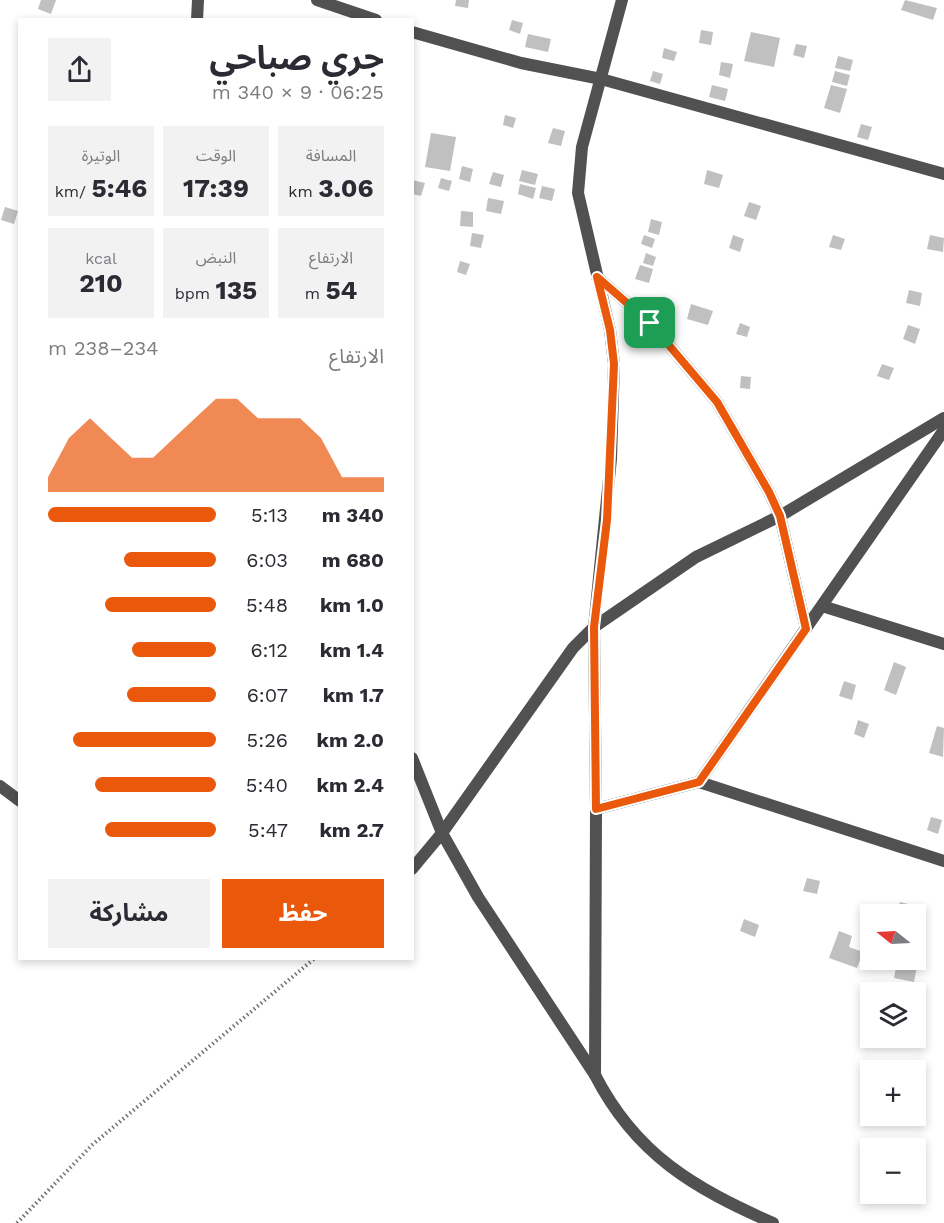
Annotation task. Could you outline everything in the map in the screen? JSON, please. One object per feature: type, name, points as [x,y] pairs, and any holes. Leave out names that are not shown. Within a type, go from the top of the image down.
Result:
[{"type":"street","points":[[197,18],[198,0]]},
{"type":"street","points":[[317,0],[370,18]]},
{"type":"street","points":[[595,1075],[594,627],[608,500],[614,364],[610,330],[578,193],[582,147],[622,0]]},
{"type":"street","points":[[414,33],[521,63],[601,80],[944,174]]},
{"type":"street","points":[[597,277],[650,323],[717,402],[769,492],[780,516],[806,629]]},
{"type":"street","points":[[414,867],[442,833],[573,648],[594,627],[696,557],[780,516],[944,418]]},
{"type":"street","points":[[699,782],[944,430]]},
{"type":"street","points":[[822,606],[944,644]]},
{"type":"street","points":[[414,763],[442,833],[478,897],[595,1075],[610,1104],[657,1157],[703,1191],[773,1223]]},
{"type":"street","points":[[596,809],[699,782],[944,861]]},
{"type":"street","points":[[0,786],[18,800]]},
{"type":"path","points":[[17,1223],[92,1145],[313,960]]},
{"type":"building","points":[[41,0],[56,0],[51,14],[38,9]]},
{"type":"building","points":[[456,0],[469,0],[468,8],[455,6]]},
{"type":"building","points":[[905,0],[937,8],[933,20],[901,10]]},
{"type":"building","points":[[512,20],[523,23],[520,34],[509,30]]},
{"type":"building","points":[[701,30],[713,32],[711,45],[699,43]]},
{"type":"building","points":[[751,32],[780,38],[774,67],[744,61]]},
{"type":"building","points":[[528,34],[551,39],[548,52],[525,47]]},
{"type":"building","points":[[796,44],[807,46],[804,58],[793,55]]},
{"type":"building","points":[[664,48],[677,52],[674,61],[662,58]]},
{"type":"building","points":[[838,56],[853,60],[850,71],[835,68]]},
{"type":"building","points":[[721,62],[733,64],[730,78],[719,75]]},
{"type":"building","points":[[653,71],[663,74],[660,84],[650,81]]},
{"type":"building","points":[[835,71],[850,75],[847,86],[832,82]]},
{"type":"building","points":[[712,85],[728,89],[725,101],[709,97]]},
{"type":"building","points":[[831,85],[847,89],[840,113],[824,108]]},
{"type":"building","points":[[505,115],[516,118],[513,128],[503,125]]},
{"type":"building","points":[[861,124],[872,127],[868,140],[857,137]]},
{"type":"building","points":[[553,128],[565,131],[561,146],[548,143]]},
{"type":"building","points":[[431,133],[456,137],[450,171],[425,167]]},
{"type":"building","points":[[462,166],[473,169],[470,182],[459,179]]},
{"type":"building","points":[[522,170],[538,174],[535,185],[519,181]]},
{"type":"building","points":[[707,170],[723,175],[719,188],[704,184]]},
{"type":"building","points":[[493,172],[504,175],[501,187],[489,184]]},
{"type":"building","points":[[441,178],[452,181],[449,191],[438,188]]},
{"type":"building","points":[[414,180],[425,183],[421,196],[414,194]]},
{"type":"building","points":[[520,184],[536,188],[533,199],[518,194]]},
{"type":"building","points":[[542,186],[555,189],[552,201],[539,198]]},
{"type":"building","points":[[488,198],[504,201],[501,214],[486,211]]},
{"type":"building","points":[[749,202],[761,206],[756,220],[744,216]]},
{"type":"building","points":[[5,207],[18,211],[14,224],[1,220]]},
{"type":"building","points":[[461,211],[473,212],[473,227],[460,226]]},
{"type":"building","points":[[651,219],[662,222],[659,235],[648,232]]},
{"type":"building","points":[[472,233],[484,235],[481,248],[470,246]]},
{"type":"building","points":[[644,235],[655,239],[652,248],[641,244]]},
{"type":"building","points":[[733,235],[744,239],[740,252],[729,248]]},
{"type":"building","points":[[833,235],[845,239],[841,250],[829,247]]},
{"type":"building","points":[[930,235],[944,238],[943,252],[927,249]]},
{"type":"building","points":[[646,253],[656,257],[653,266],[643,263]]},
{"type":"building","points":[[460,261],[470,264],[466,275],[457,272]]},
{"type":"building","points":[[640,265],[653,269],[649,283],[635,279]]},
{"type":"building","points":[[909,290],[922,293],[920,306],[906,303]]},
{"type":"building","points":[[691,304],[713,311],[708,325],[687,319]]},
{"type":"building","points":[[740,323],[750,327],[747,337],[736,334]]},
{"type":"building","points":[[908,325],[920,329],[915,344],[903,339]]},
{"type":"building","points":[[882,364],[894,368],[889,380],[877,376]]},
{"type":"building","points":[[741,376],[751,377],[750,389],[740,388]]},
{"type":"building","points":[[894,662],[906,667],[896,695],[884,690]]},
{"type":"building","points":[[844,681],[856,685],[852,700],[839,696]]},
{"type":"building","points":[[858,720],[869,724],[864,738],[854,734]]},
{"type":"building","points":[[937,726],[944,728],[943,757],[929,753]]},
{"type":"building","points":[[931,817],[942,820],[938,834],[927,830]]},
{"type":"building","points":[[807,878],[820,881],[817,894],[803,891]]},
{"type":"building","points":[[744,919],[759,925],[755,937],[740,931]]},
{"type":"building","points":[[839,931],[852,936],[849,947],[860,951],[857,968],[829,958]]},
{"type":"building","points":[[896,970],[916,970],[914,982],[894,978]]},
{"type":"route","points":[[597,277],[650,323],[717,402],[769,492],[780,516],[806,629],[699,782],[596,809],[594,627],[607,520],[614,396],[614,364],[610,330],[597,277]]}]
